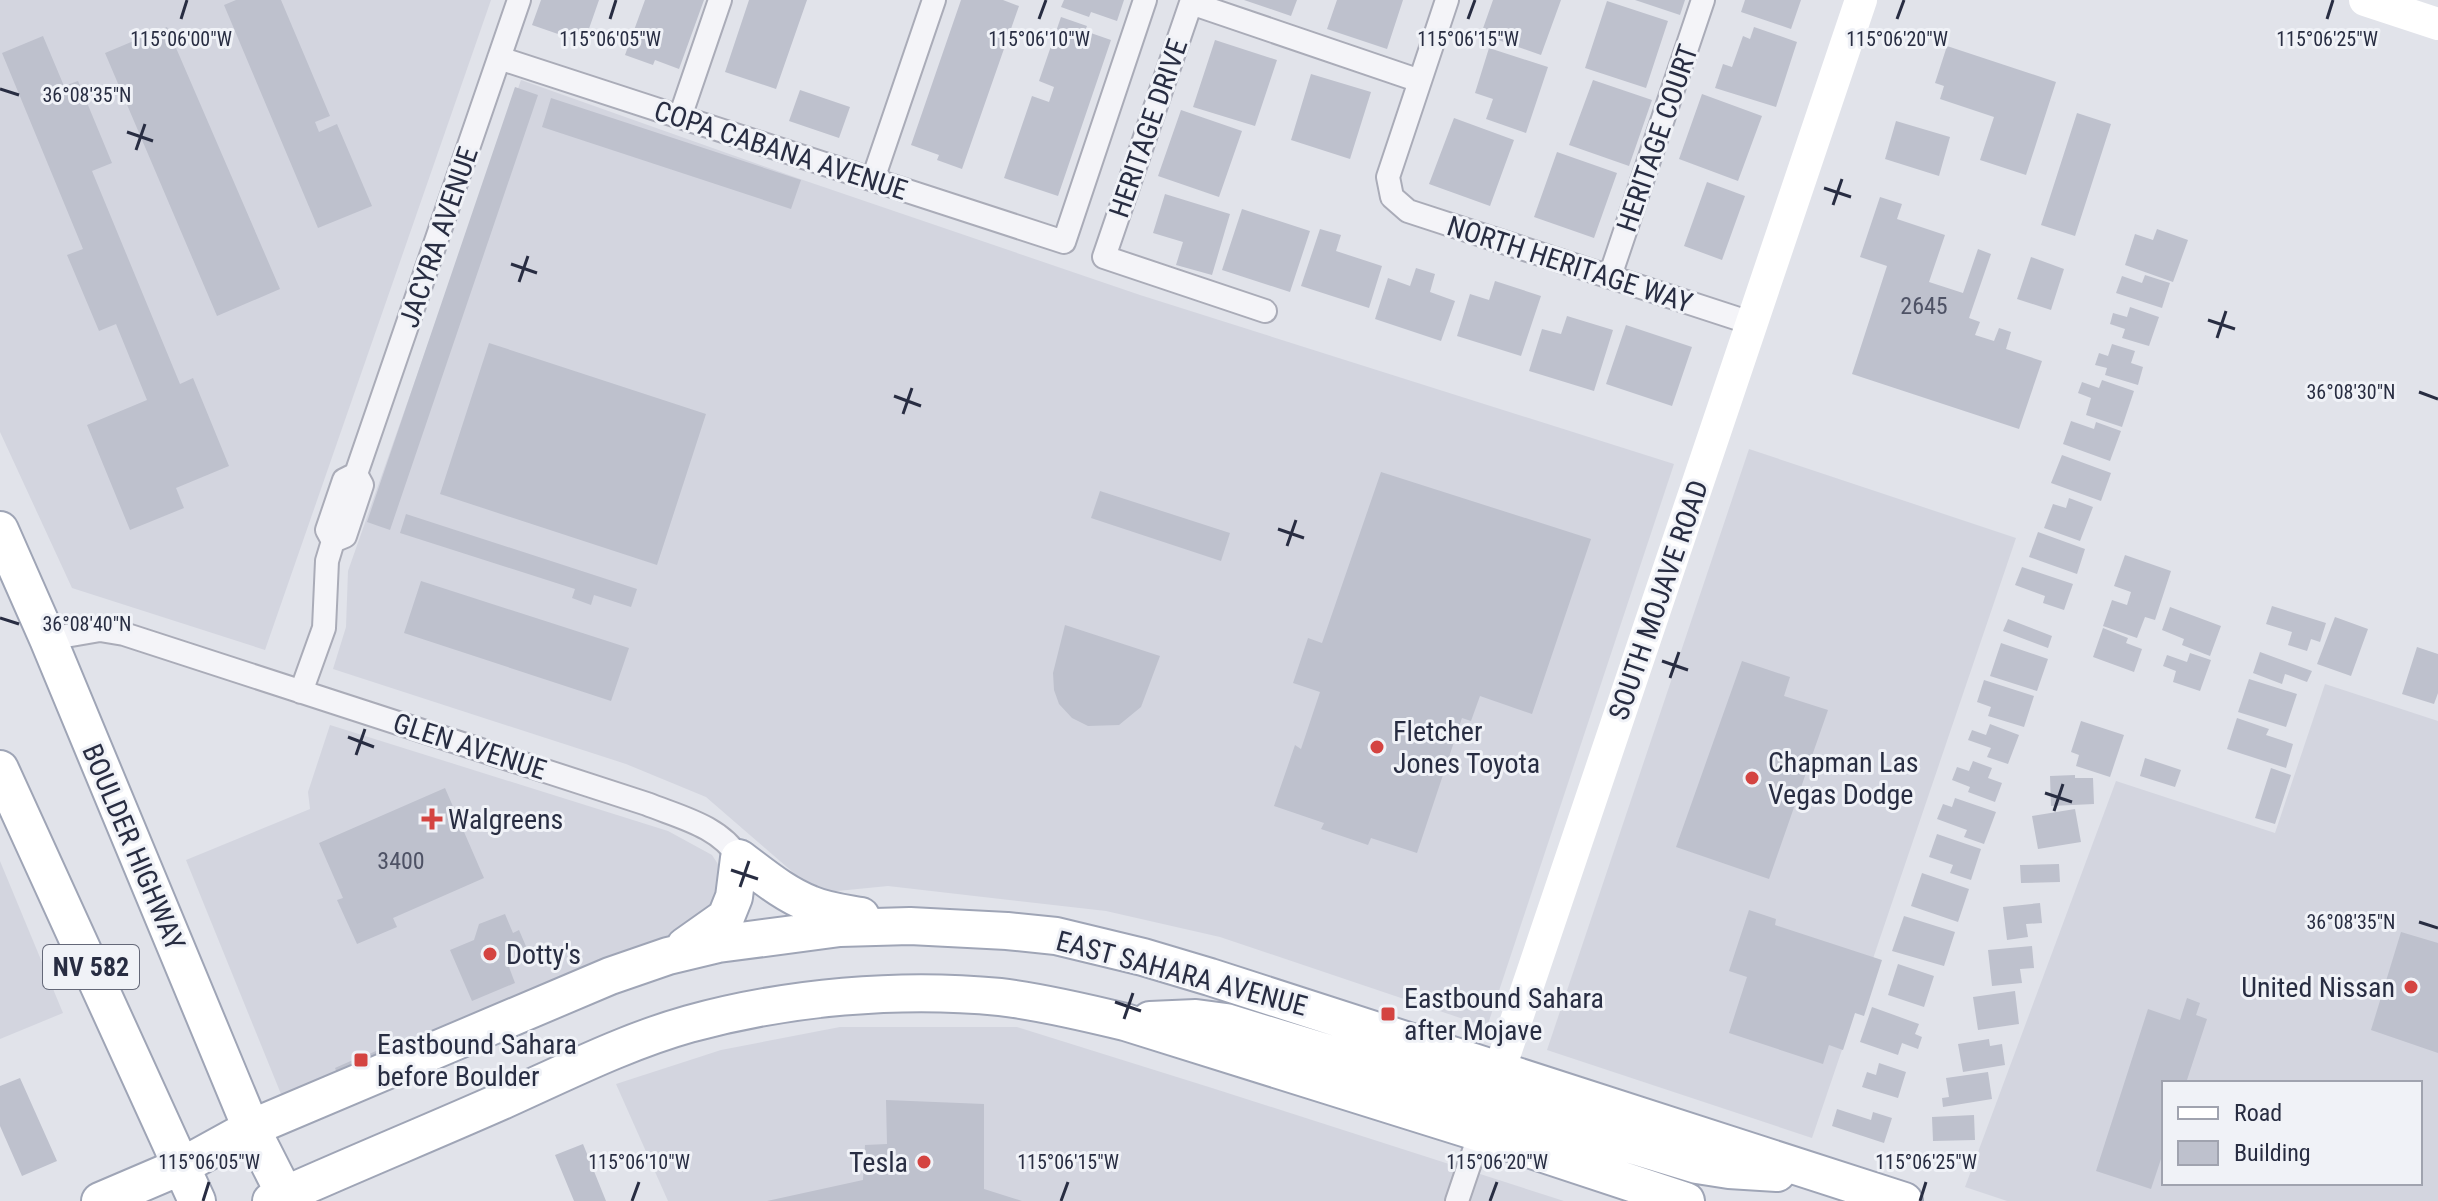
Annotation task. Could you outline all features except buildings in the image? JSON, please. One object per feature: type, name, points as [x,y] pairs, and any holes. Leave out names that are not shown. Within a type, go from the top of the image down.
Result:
[{"type":"main road","name":"BOULDER HIGHWAY","points":[[0,530],[279,1190]]},
{"type":"main road","name":"NV 582","points":[[0,769],[191,1188]]},
{"type":"main road","points":[[668,956],[726,917],[734,897],[739,858],[781,889],[814,906],[910,926]]},
{"type":"main road","name":"EAST SAHARA AVENUE","points":[[100,1201],[191,1188],[251,1128],[610,976],[668,956],[766,937],[840,928],[910,926],[1056,936],[1199,973],[1904,1201]]},
{"type":"main road","points":[[279,1190],[688,1024],[779,1004],[930,992],[1002,997],[1075,1010],[1484,1118],[1697,1165],[1729,1170],[1826,1175]]},
{"type":"main road","points":[[1484,1118],[1686,1201]]},
{"type":"street","name":"JACYRA AVENUE","points":[[301,692],[324,628],[327,561],[333,541],[345,536],[362,485],[356,474],[519,0]]},
{"type":"street","points":[[680,117],[720,0]]},
{"type":"street","points":[[873,179],[934,0]]},
{"type":"street","name":"COPA CABANA AVENUE","points":[[499,58],[1064,242],[1145,0]]},
{"type":"street","points":[[1191,2],[1420,81],[1447,0]]},
{"type":"street","name":"HERITAGE COURT","points":[[1610,276],[1703,0]]},
{"type":"street","name":"SOUTH MOJAVE ROAD","points":[[1457,1201],[1861,0]]},
{"type":"street","points":[[2365,0],[2438,24]]},
{"type":"street","name":"HERITAGE DRIVE","points":[[1191,2],[1104,257],[1265,311]]},
{"type":"street","name":"NORTH HERITAGE WAY","points":[[1420,81],[1388,177],[1392,197],[1408,211],[1751,323]]},
{"type":"street","name":"GLEN AVENUE","points":[[48,639],[100,630],[124,634],[647,804],[713,832],[724,839],[739,858]]},
{"type":"shaded area","points":[[0,0],[491,0],[265,650],[72,588],[0,432]]},
{"type":"shaded area","points":[[521,80],[1140,295],[1674,464],[1487,1027],[1220,937],[1106,911],[888,886],[817,893],[706,797],[626,764],[333,669],[346,627],[348,571]]},
{"type":"shaded area","points":[[1749,449],[2016,538],[1812,1138],[1547,1050]]},
{"type":"shaded area","points":[[2325,684],[2438,721],[2438,1201],[2007,1201],[1965,1187],[2116,781],[2275,833]]},
{"type":"shaded area","points":[[330,725],[668,831],[712,855],[725,875],[707,915],[686,929],[283,1099],[186,860],[310,809],[308,792]]},
{"type":"shaded area","points":[[0,861],[63,1013],[0,1039]]},
{"type":"shaded area","points":[[840,1027],[1017,1027],[1564,1201],[668,1201],[616,1084],[721,1050]]},
{"type":"place","name":"Fletcher Jones Toyota","points":[[1377,747]]},
{"type":"place","name":"Chapman Las Vegas Dodge","points":[[1752,778]]},
{"type":"place","name":"Walgreens","points":[[432,819]]},
{"type":"place","name":"Dotty's","points":[[490,954]]},
{"type":"place","name":"United Nissan","points":[[2411,987]]},
{"type":"place","name":"Eastbound Sahara after Mojave","points":[[1388,1014]]},
{"type":"place","name":"Eastbound Sahara before Boulder","points":[[361,1060]]},
{"type":"place","name":"Tesla","points":[[924,1162]]}]
